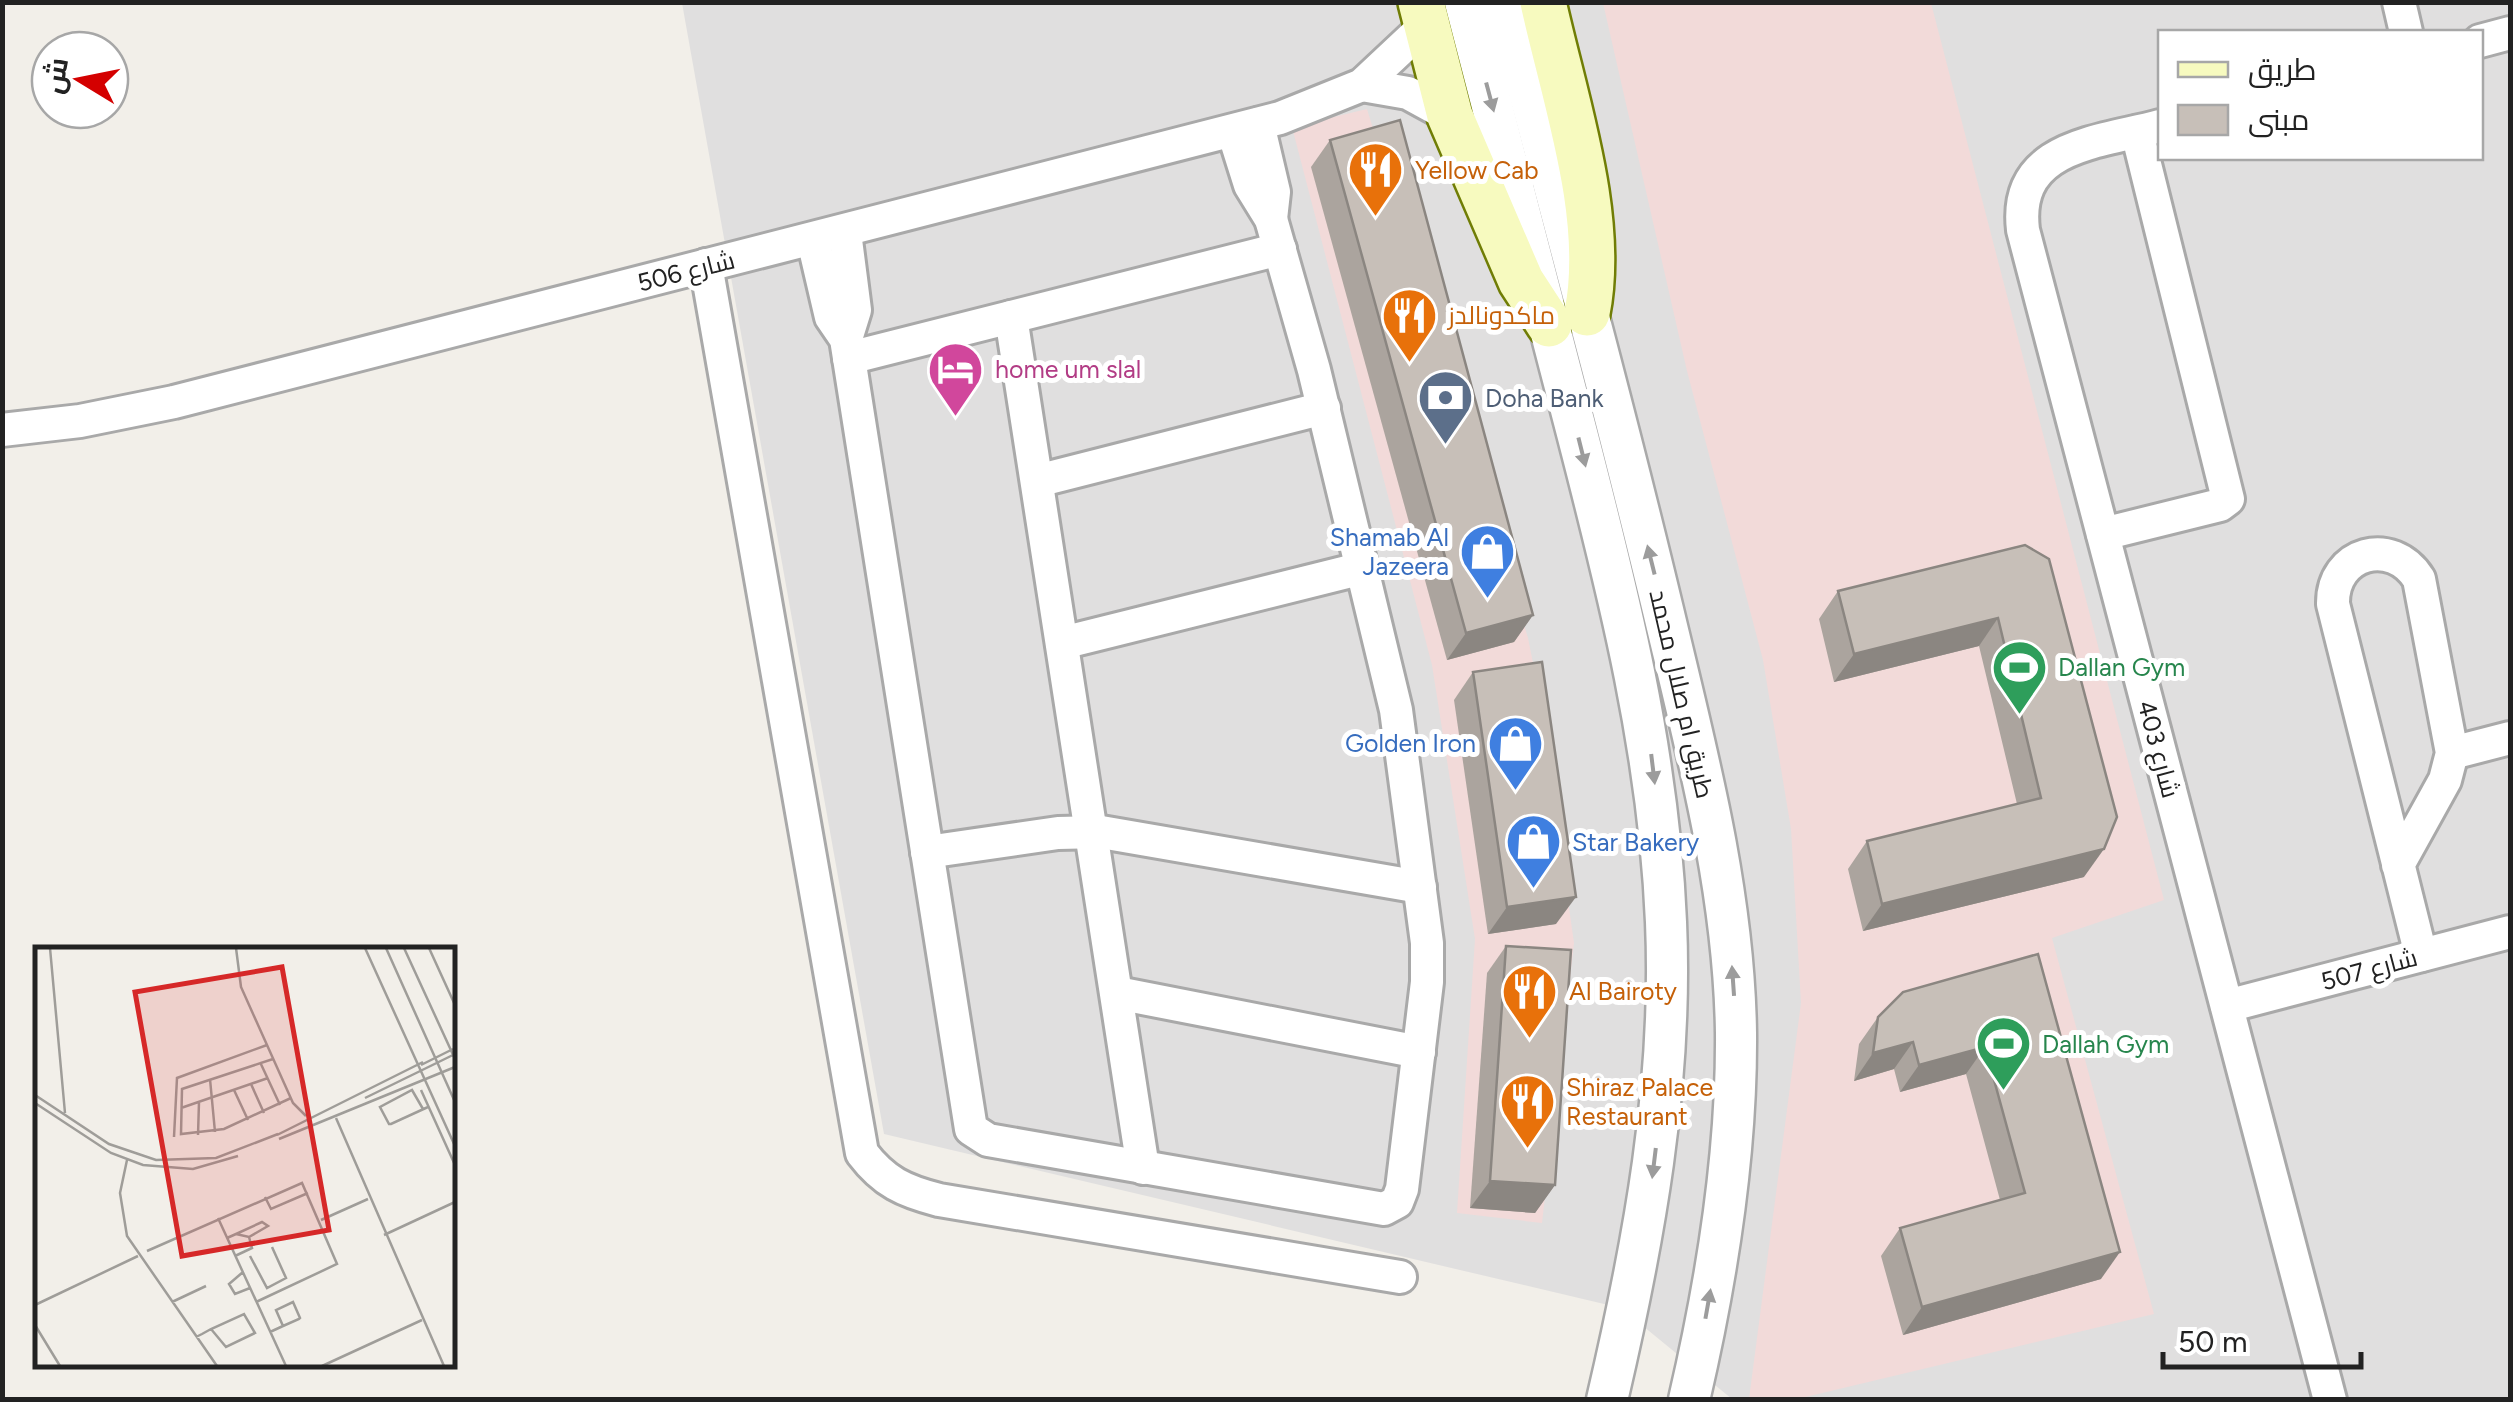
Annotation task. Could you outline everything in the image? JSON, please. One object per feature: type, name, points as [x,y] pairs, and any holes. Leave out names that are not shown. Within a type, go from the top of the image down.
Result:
[{"type":"main road","points":[[1423,14],[1450,116],[1521,281],[1568,319],[1594,265],[1590,218],[1543,2]]},
{"type":"street","name":"طريق ام صلال محمد","points":[[1466,2],[1653,570],[1724,880],[1736,1030],[1731,1160],[1689,1400]]},
{"type":"street","name":"طريق ام صلال محمد","points":[[1506,2],[1636,671],[1661,840],[1666,976],[1662,1096],[1652,1181],[1607,1400]]},
{"type":"street","points":[[2399,2],[2406,30]]},
{"type":"street","name":"شارع 506","points":[[2,430],[158,406],[1246,128],[1362,85],[1423,14]]},
{"type":"street","points":[[2483,40],[2510,33]]},
{"type":"street","points":[[1362,85],[1408,94],[1450,116]]},
{"type":"street","points":[[813,240],[831,316],[847,348],[971,1128],[988,1140],[1377,1208],[1391,1207],[1402,1189],[1427,982],[1420,888],[1396,710],[1324,408],[1275,234],[1250,185],[1246,128]]},
{"type":"street","points":[[2103,534],[2220,505],[2228,499],[2149,129]]},
{"type":"street","name":"شارع 403","points":[[2149,129],[2048,160],[2029,182],[2020,210],[2330,1400]]},
{"type":"street","points":[[846,232],[855,310],[847,348]]},
{"type":"street","points":[[847,348],[1011,317],[1275,234]]},
{"type":"street","points":[[706,265],[862,1153],[878,1175],[903,1191],[939,1200],[1400,1278]]},
{"type":"street","points":[[1011,317],[1144,1168]]},
{"type":"street","points":[[1036,481],[1324,408]]},
{"type":"street","points":[[2398,865],[2445,780],[2452,752],[2419,579],[2406,562],[2387,553],[2356,558],[2340,572],[2333,604],[2398,865],[2421,955]]},
{"type":"street","points":[[1062,643],[1363,568]]},
{"type":"street","points":[[2452,752],[2510,738]]},
{"type":"street","points":[[926,852],[1090,831],[1420,888]]},
{"type":"street","name":"شارع 507","points":[[2227,1006],[2510,932]]},
{"type":"street","points":[[1117,993],[1419,1052]]},
{"type":"street","points":[[1619,1350],[1631,1400]]},
{"type":"shaded area","points":[[682,3],[2510,3],[2510,1399],[1732,1399],[1621,1308],[884,1134]]},
{"type":"shaded area","points":[[1603,3],[1931,3],[2164,900],[2052,938],[2154,1314],[1797,1399],[1749,1399],[1801,1003],[1791,829],[1763,660],[1687,371]]},
{"type":"shaded area","points":[[1367,109],[1528,638],[1538,688],[1574,943],[1542,1223],[1457,1213],[1475,939],[1432,665],[1292,127]]},
{"type":"building","points":[[1400,120],[1533,615],[1466,633],[1330,140]]},
{"type":"building","points":[[2025,545],[2049,559],[2117,817],[2104,849],[1882,904],[1867,841],[2041,798],[1998,618],[1854,654],[1838,591]]},
{"type":"building","points":[[1542,662],[1576,897],[1507,907],[1473,672]]},
{"type":"building","points":[[1506,946],[1571,950],[1555,1185],[1490,1181]]},
{"type":"building","points":[[2038,954],[2120,1252],[1922,1307],[1900,1228],[2025,1193],[1985,1047],[1919,1065],[1913,1042],[1873,1053],[1878,1017],[1903,992]]},
{"type":"place","name":"Yellow Cab","points":[[1376,219]]},
{"type":"place","name":"ماكدونالدز","points":[[1409,364]]},
{"type":"place","name":"home um slal","points":[[956,418]]},
{"type":"place","name":"Doha Bank","points":[[1446,447]]},
{"type":"place","name":"Shamab Al Jazeera","points":[[1488,600]]},
{"type":"place","name":"Dallan Gym","points":[[2019,716]]},
{"type":"place","name":"Golden Iron","points":[[1515,792]]},
{"type":"place","name":"Star Bakery","points":[[1533,891]]},
{"type":"place","name":"Al Bairoty","points":[[1530,1040]]},
{"type":"place","name":"Dallah Gym","points":[[2003,1093]]},
{"type":"place","name":"Shiraz Palace Restaurant","points":[[1527,1150]]}]
